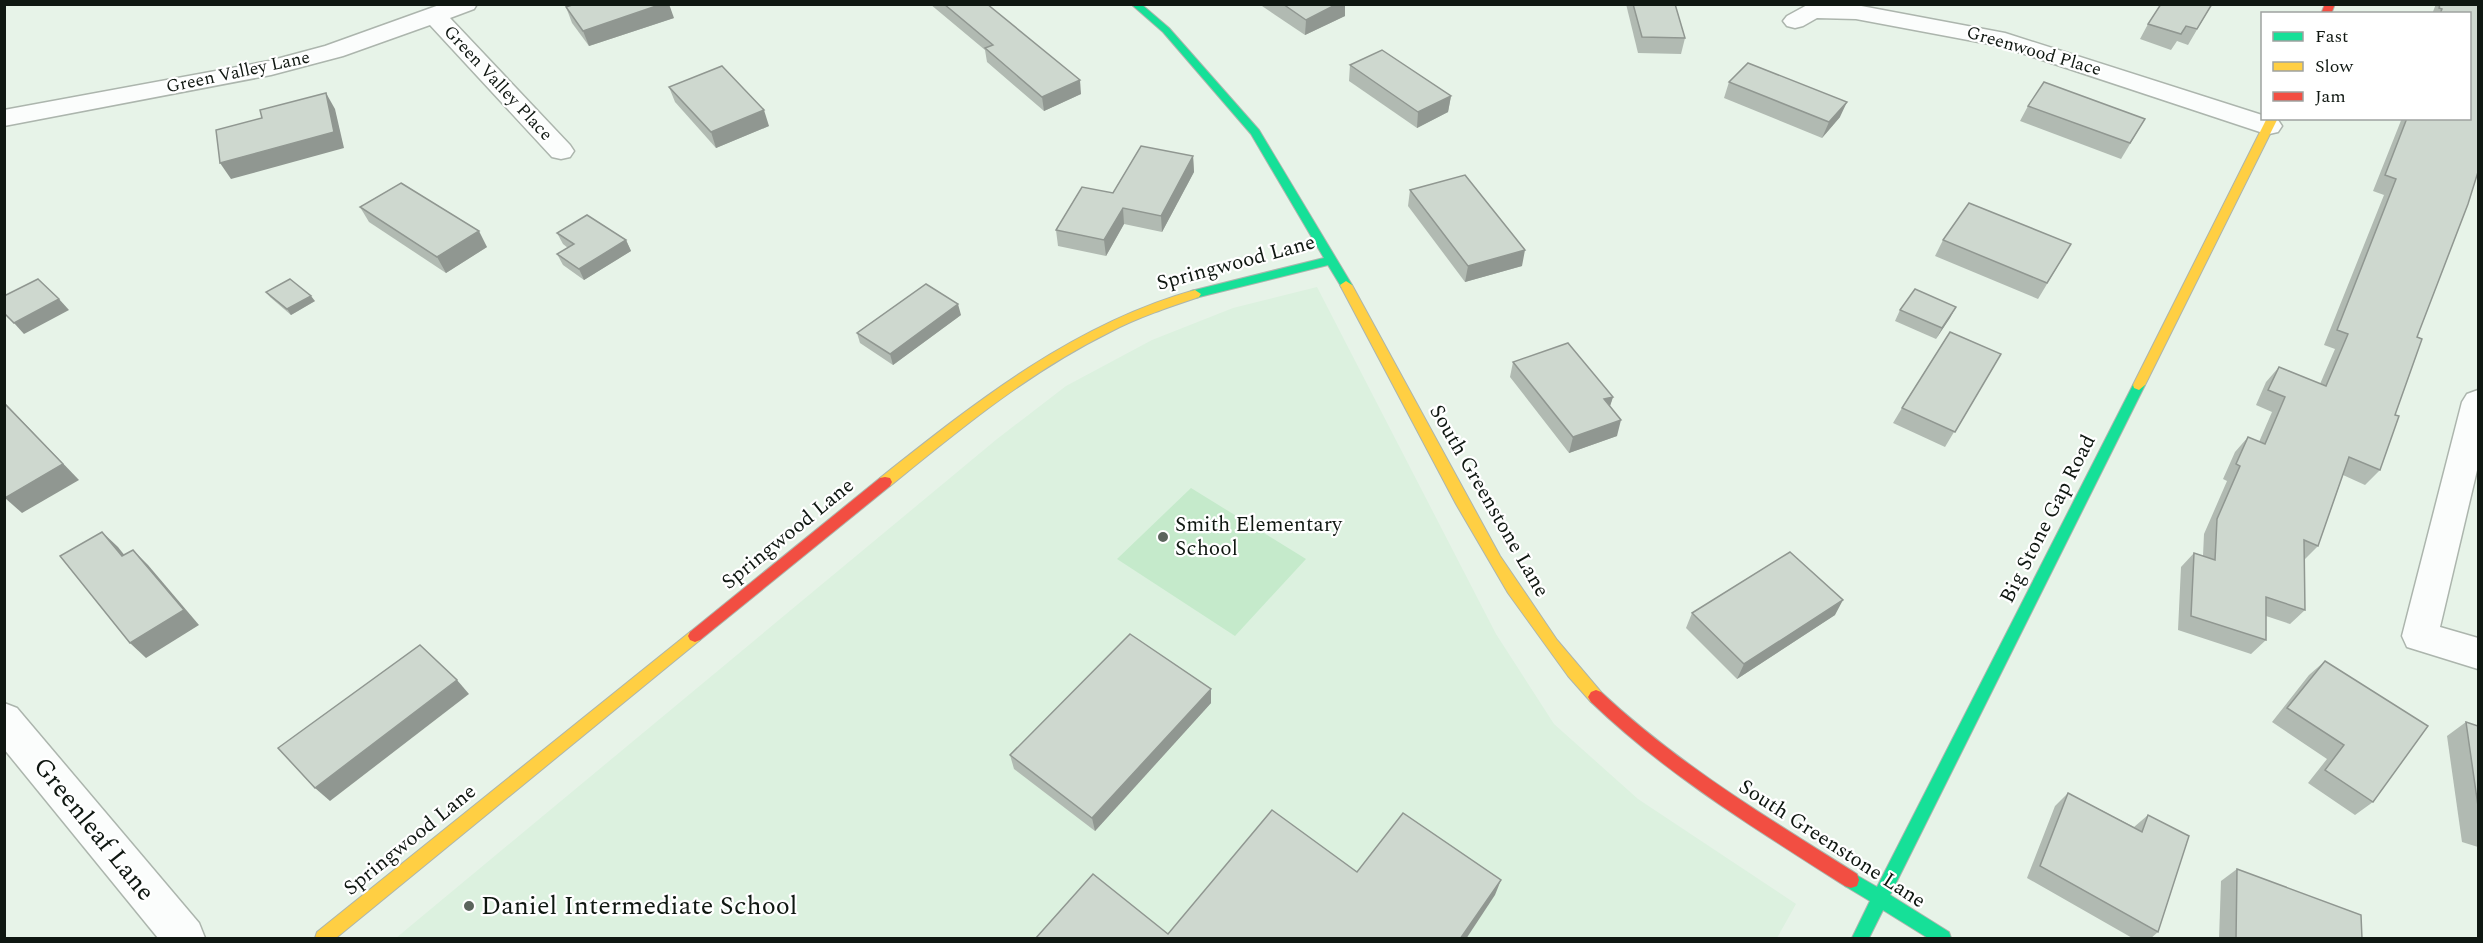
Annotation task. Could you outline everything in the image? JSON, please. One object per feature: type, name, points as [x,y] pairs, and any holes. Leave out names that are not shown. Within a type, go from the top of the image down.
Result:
[{"type":"street","name":"Green Valley Lane","points":[[4,117],[271,68],[334,51],[465,4]]},
{"type":"street","name":"South Greenstone Lane","points":[[1135,4],[1166,30],[1255,132],[1332,260],[1482,539],[1523,607],[1576,676],[1627,728],[1694,780],[1943,939]]},
{"type":"street","name":"Greenwood Place","points":[[1795,21],[1812,11],[1856,12],[2005,40],[2261,119]]},
{"type":"street","name":"Green Valley Place","points":[[435,16],[561,151]]},
{"type":"street","name":"Big Stone Gap Road","points":[[1860,939],[2271,122]]},
{"type":"street","name":"Springwood Lane","points":[[323,939],[1003,388],[1056,353],[1107,326],[1158,305],[1213,287],[1332,260]]},
{"type":"street","points":[[2478,402],[2420,636],[2478,653]]},
{"type":"street","name":"Greenleaf Lane","points":[[4,720],[184,939]]},
{"type":"shaded area","name":"Smith Elementary School","points":[[1317,287],[1496,634],[1554,724],[1638,799],[1796,904],[1777,938],[396,938],[997,439],[1066,386],[1152,340],[1233,308]]},
{"type":"green space","points":[[1191,488],[1306,559],[1235,636],[1117,559]]},
{"type":"building","points":[[575,4],[662,4],[583,31],[566,7]]},
{"type":"building","points":[[944,4],[987,4],[1080,80],[1042,97],[985,48],[993,45]]},
{"type":"building","points":[[1283,4],[1337,4],[1306,20]]},
{"type":"building","points":[[1633,4],[1675,4],[1685,38],[1642,37]]},
{"type":"building","points":[[2161,4],[2212,4],[2197,29],[2186,26],[2181,34],[2148,24]]},
{"type":"building","points":[[2440,4],[2478,4],[2478,172],[2417,337],[2422,339],[2395,415],[2399,416],[2380,470],[2349,457],[2318,546],[2304,540],[2305,610],[2266,597],[2266,640],[2191,616],[2194,553],[2215,560],[2217,519],[2240,466],[2236,464],[2248,437],[2265,444],[2285,397],[2268,390],[2279,367],[2326,386],[2348,334],[2337,330],[2396,179],[2385,175],[2406,120],[2471,120],[2471,12],[2441,12],[2442,9],[2439,8]]},
{"type":"building","points":[[1382,50],[1451,96],[1418,112],[1350,65]]},
{"type":"building","points":[[1748,63],[1847,102],[1829,122],[1729,82]]},
{"type":"building","points":[[722,66],[764,110],[711,132],[669,87]]},
{"type":"building","points":[[2044,82],[2145,119],[2130,143],[2028,106]]},
{"type":"building","points":[[326,93],[334,132],[220,163],[216,130],[262,118],[260,110]]},
{"type":"building","points":[[1141,146],[1193,156],[1161,216],[1123,208],[1104,240],[1056,230],[1082,187],[1113,193]]},
{"type":"building","points":[[1465,175],[1525,250],[1468,266],[1410,190]]},
{"type":"building","points":[[401,183],[479,231],[437,257],[360,207]]},
{"type":"building","points":[[1969,203],[2071,244],[2047,283],[1943,240]]},
{"type":"building","points":[[587,215],[626,240],[579,269],[557,254],[574,244],[557,233]]},
{"type":"building","points":[[38,279],[59,299],[14,323],[4,313],[4,296]]},
{"type":"building","points":[[290,279],[311,296],[287,309],[266,292]]},
{"type":"building","points":[[926,284],[958,304],[890,354],[857,333]]},
{"type":"building","points":[[1915,289],[1956,307],[1942,328],[1900,310]]},
{"type":"building","points":[[1950,332],[2001,354],[1955,432],[1902,408]]},
{"type":"building","points":[[1568,343],[1613,397],[1604,399],[1621,420],[1573,437],[1513,362]]},
{"type":"building","points":[[4,403],[63,464],[5,498],[4,497]]},
{"type":"building","points":[[102,532],[122,556],[133,550],[184,610],[130,643],[60,556]]},
{"type":"building","points":[[1790,552],[1843,600],[1744,664],[1692,613]]},
{"type":"building","points":[[1130,634],[1211,689],[1092,818],[1010,755]]},
{"type":"building","points":[[420,645],[457,680],[315,788],[278,748]]},
{"type":"building","points":[[2325,661],[2428,726],[2373,802],[2325,770],[2344,745],[2287,708]]},
{"type":"building","points":[[2466,722],[2478,726],[2478,806]]},
{"type":"building","points":[[2068,793],[2142,832],[2148,815],[2189,836],[2158,932],[2040,866]]},
{"type":"building","points":[[1272,810],[1357,872],[1403,813],[1501,880],[1460,939],[1035,939],[1093,874],[1168,934]]},
{"type":"building","points":[[2237,869],[2361,915],[2362,939],[2236,939]]},
{"type":"traffic: fast","points":[[1135,4],[1166,30],[1255,132],[1346,285]]},
{"type":"traffic: fast","points":[[1195,294],[1332,260]]},
{"type":"traffic: fast","points":[[1860,938],[2139,385]]},
{"type":"traffic: fast","points":[[1851,880],[1943,938]]},
{"type":"traffic: slow","points":[[2139,385],[2272,120]]},
{"type":"traffic: slow","points":[[1346,285],[1495,560],[1551,645],[1596,697]]},
{"type":"traffic: slow","points":[[885,482],[957,424],[1030,372],[1107,328],[1150,309],[1195,294]]},
{"type":"traffic: slow","points":[[323,938],[695,636]]},
{"type":"traffic: jam","points":[[2327,12],[2330,4]]},
{"type":"traffic: jam","points":[[695,636],[885,482]]},
{"type":"traffic: jam","points":[[1596,697],[1625,724],[1686,773],[1851,880]]},
{"type":"place","name":"Smith Elementary School","points":[[1163,537]]},
{"type":"place","name":"Daniel Intermediate School","points":[[469,906]]}]
